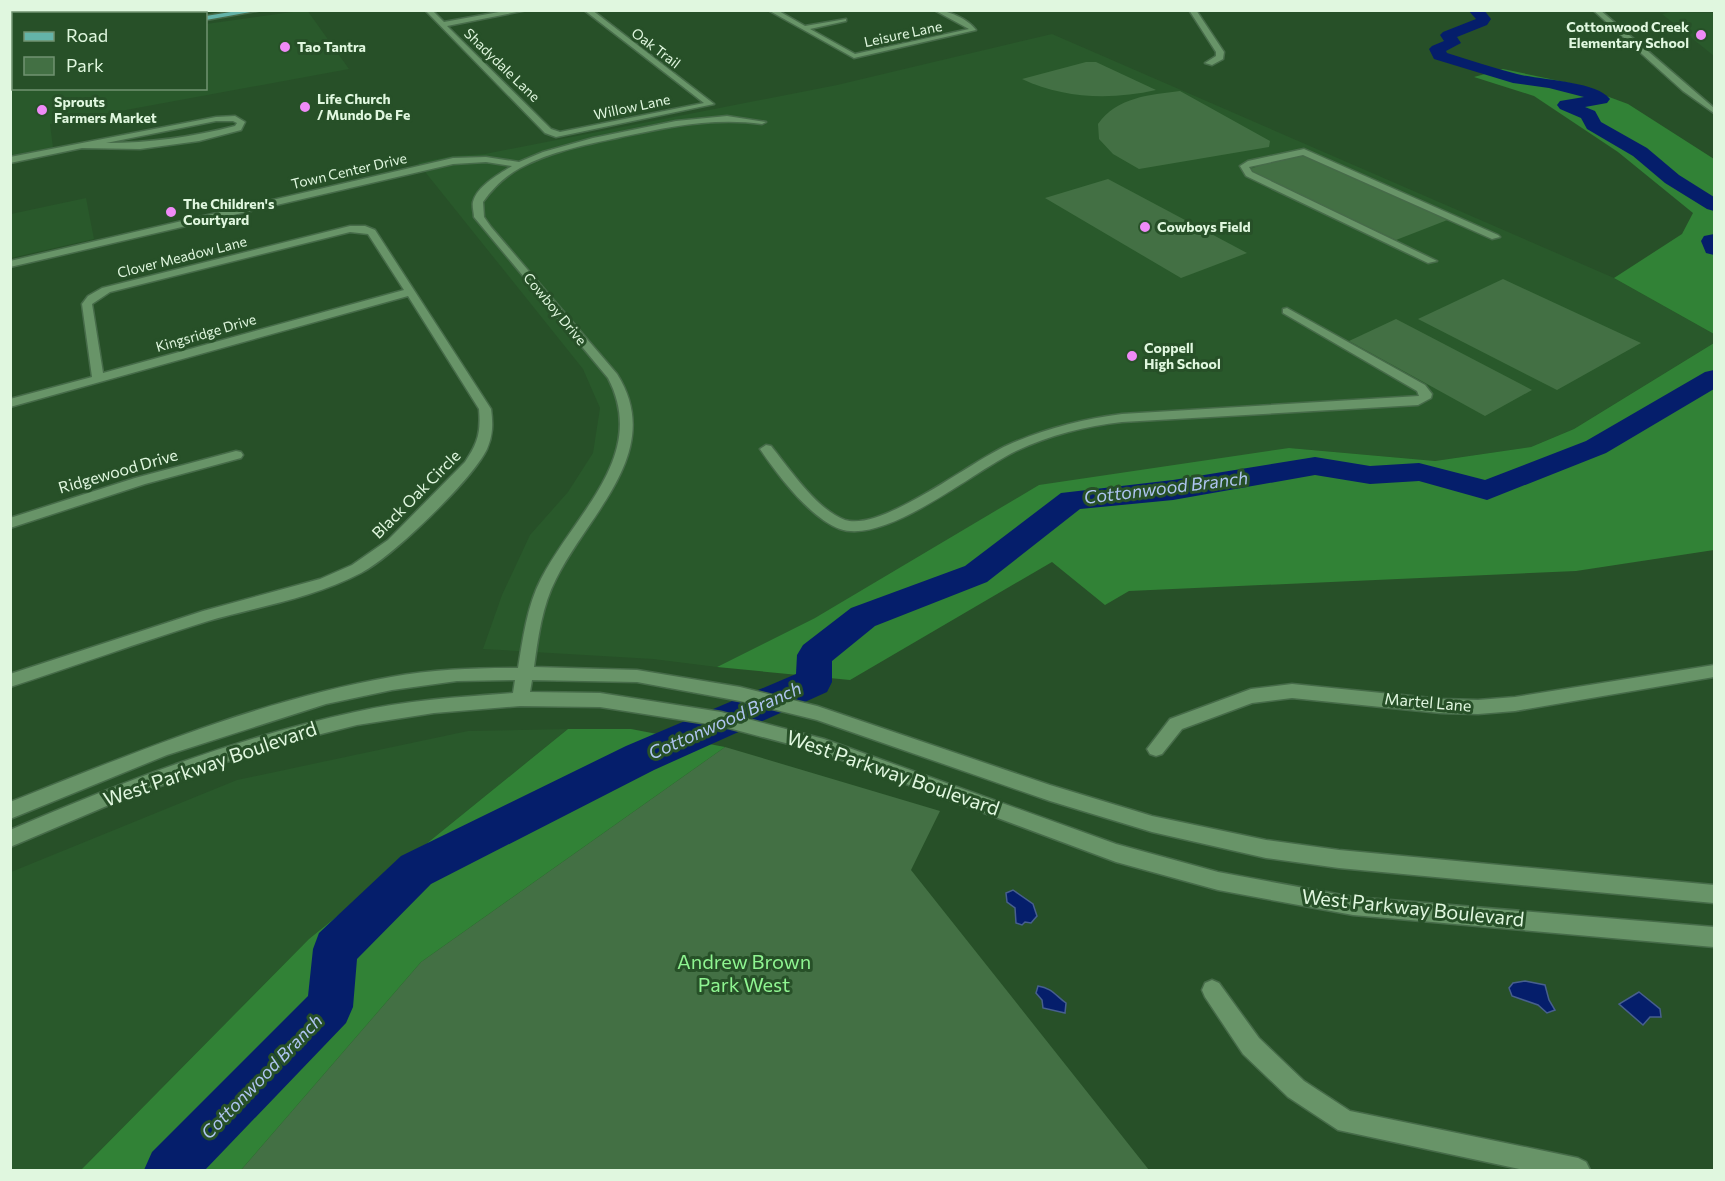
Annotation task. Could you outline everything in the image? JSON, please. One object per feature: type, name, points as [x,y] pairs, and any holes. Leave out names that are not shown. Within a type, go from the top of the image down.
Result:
[{"type":"main road","points":[[207,16],[230,10]]},
{"type":"main road","points":[[207,16],[259,10]]},
{"type":"street","name":"Shadydale Lane","points":[[428,10],[548,131],[559,135]]},
{"type":"street","points":[[441,25],[524,10]]},
{"type":"street","name":"Oak Trail","points":[[587,10],[710,104]]},
{"type":"street","name":"Leisure Lane","points":[[771,10],[854,56],[973,30],[970,26],[937,10]]},
{"type":"street","points":[[1192,10],[1220,52],[1220,57],[1209,63]]},
{"type":"street","points":[[1596,10],[1712,108]]},
{"type":"street","points":[[804,28],[844,20]]},
{"type":"street","name":"Willow Lane","points":[[559,135],[710,104]]},
{"type":"street","points":[[10,160],[216,119],[235,118],[241,122],[238,128],[190,139],[140,146],[83,146]]},
{"type":"street","name":"Cowboy Drive","points":[[520,699],[538,607],[546,583],[556,562],[620,466],[628,433],[625,400],[613,377],[479,217],[478,202],[502,175],[519,165],[576,144],[691,120],[714,118],[762,122]]},
{"type":"street","points":[[1432,261],[1249,174],[1244,166],[1304,152],[1495,237]]},
{"type":"street","name":"Town Center Drive","points":[[10,264],[453,161],[503,160],[519,165]]},
{"type":"street","name":"Black Oak Circle","points":[[10,681],[203,617],[324,583],[357,569],[393,544],[470,465],[480,449],[487,429],[485,409],[372,232],[365,229],[350,229]]},
{"type":"street","name":"Clover Meadow Lane","points":[[98,379],[87,304],[92,298],[106,291],[350,229]]},
{"type":"street","name":"Kingsridge Drive","points":[[10,403],[410,292]]},
{"type":"street","points":[[766,449],[818,507],[843,525],[863,526],[897,515],[1010,449],[1057,430],[1083,424],[1122,418],[1418,401],[1425,398],[1426,394],[1421,388],[1287,311]]},
{"type":"street","name":"Ridgewood Drive","points":[[10,523],[118,487],[236,455]]},
{"type":"street","name":"Martel Lane","points":[[1156,748],[1176,724],[1251,696],[1292,691],[1441,706],[1478,707],[1515,704],[1714,671]]},
{"type":"street","name":"West Parkway Boulevard","points":[[10,811],[163,749],[326,697],[403,682],[457,675],[525,672],[637,676],[740,693],[817,713],[1050,793],[1152,824],[1243,844],[1339,859],[1714,894]]},
{"type":"street","name":"West Parkway Boulevard","points":[[10,839],[103,799],[218,757],[292,734],[357,718],[434,706],[520,699],[600,700],[721,719],[824,746],[1116,853],[1218,882],[1353,906],[1714,937]]},
{"type":"street","points":[[1212,990],[1251,1046],[1296,1089],[1346,1122],[1578,1170]]},
{"type":"shaded area","points":[[307,10],[349,69],[50,124],[53,148],[11,156],[11,54],[12,90],[207,90],[207,24]]},
{"type":"shaded area","name":"Cottonwood Creek Elementary School","points":[[1671,12],[1714,13],[1714,56],[1662,14]]},
{"type":"shaded area","name":"Coppell High School","points":[[1052,34],[1614,278],[1714,334],[1714,343],[1574,429],[1531,447],[1435,461],[1289,448],[815,618],[717,667],[653,659],[483,649],[502,595],[530,535],[568,492],[593,453],[600,408],[583,369],[418,163],[452,156],[485,154],[837,85]]},
{"type":"shaded area","points":[[1503,69],[1574,84],[1628,104],[1714,159],[1714,334],[1614,278],[1682,234],[1693,213],[1618,152],[1534,96],[1474,77]]},
{"type":"shaded area","points":[[86,198],[94,239],[11,258],[11,214]]},
{"type":"shaded area","points":[[1714,343],[1714,550],[1576,571],[1129,591],[1105,605],[1052,562],[850,680],[717,667],[815,618],[1039,485],[1289,448],[1435,461],[1531,447],[1574,429]]},
{"type":"shaded area","points":[[568,729],[309,939],[81,1170],[11,1170],[11,872],[237,780],[468,731]]},
{"type":"shaded area","points":[[568,729],[631,729],[725,747],[421,962],[241,1170],[81,1170],[309,939]]},
{"type":"shaded area","points":[[1013,890],[1033,904],[1037,916],[1031,923],[1025,922],[1022,925],[1016,923],[1015,908],[1007,902],[1006,893]]},
{"type":"shaded area","points":[[1525,981],[1545,985],[1549,1000],[1555,1010],[1547,1013],[1538,1005],[1512,996],[1509,988],[1513,983]]},
{"type":"shaded area","points":[[1038,986],[1050,990],[1066,1003],[1065,1013],[1043,1008],[1042,1000],[1036,993]]},
{"type":"shaded area","points":[[1639,992],[1660,1009],[1661,1017],[1650,1017],[1643,1025],[1619,1004]]},
{"type":"green space","points":[[1086,62],[1096,62],[1156,90],[1122,95],[1088,96],[1054,91],[1022,79]]},
{"type":"green space","points":[[1180,91],[1270,141],[1269,147],[1139,169],[1113,154],[1099,139],[1098,124],[1114,108],[1134,99]]},
{"type":"green space","points":[[1299,152],[1450,219],[1396,240],[1247,170]]},
{"type":"green space","points":[[1108,179],[1247,253],[1181,278],[1045,198]]},
{"type":"green space","points":[[1503,279],[1641,343],[1557,390],[1418,319]]},
{"type":"green space","points":[[1396,319],[1532,390],[1485,416],[1349,341]]},
{"type":"green space","name":"Andrew Brown Park West","points":[[725,747],[940,811],[911,870],[1149,1170],[241,1170],[421,962]]},
{"type":"waterway","name":"Cottonwood Branch","points":[[1475,10],[1484,19],[1482,22],[1448,35],[1453,43],[1437,49],[1440,56],[1519,80],[1549,83],[1593,94],[1601,99],[1566,105],[1589,115],[1593,125],[1640,152],[1672,179],[1714,205]]},
{"type":"waterway","name":"Cottonwood Branch","points":[[1714,240],[1712,241],[1714,248]]},
{"type":"waterway","name":"Cottonwood Branch","points":[[170,1170],[330,1007],[335,949],[416,870],[640,758],[814,682],[815,655],[863,617],[976,574],[1072,500],[1173,490],[1315,466],[1370,475],[1419,472],[1487,490],[1596,447],[1714,378]]},
{"type":"place","name":"Cottonwood Creek Elementary School","points":[[1701,35]]},
{"type":"place","name":"Tao Tantra","points":[[285,47]]},
{"type":"place","name":"Life Church / Mundo De Fe","points":[[305,107]]},
{"type":"place","name":"Sprouts Farmers Market","points":[[42,110]]},
{"type":"place","name":"The Children's Courtyard","points":[[171,212]]},
{"type":"place","name":"Cowboys Field","points":[[1145,227]]},
{"type":"place","name":"Coppell High School","points":[[1132,356]]}]
